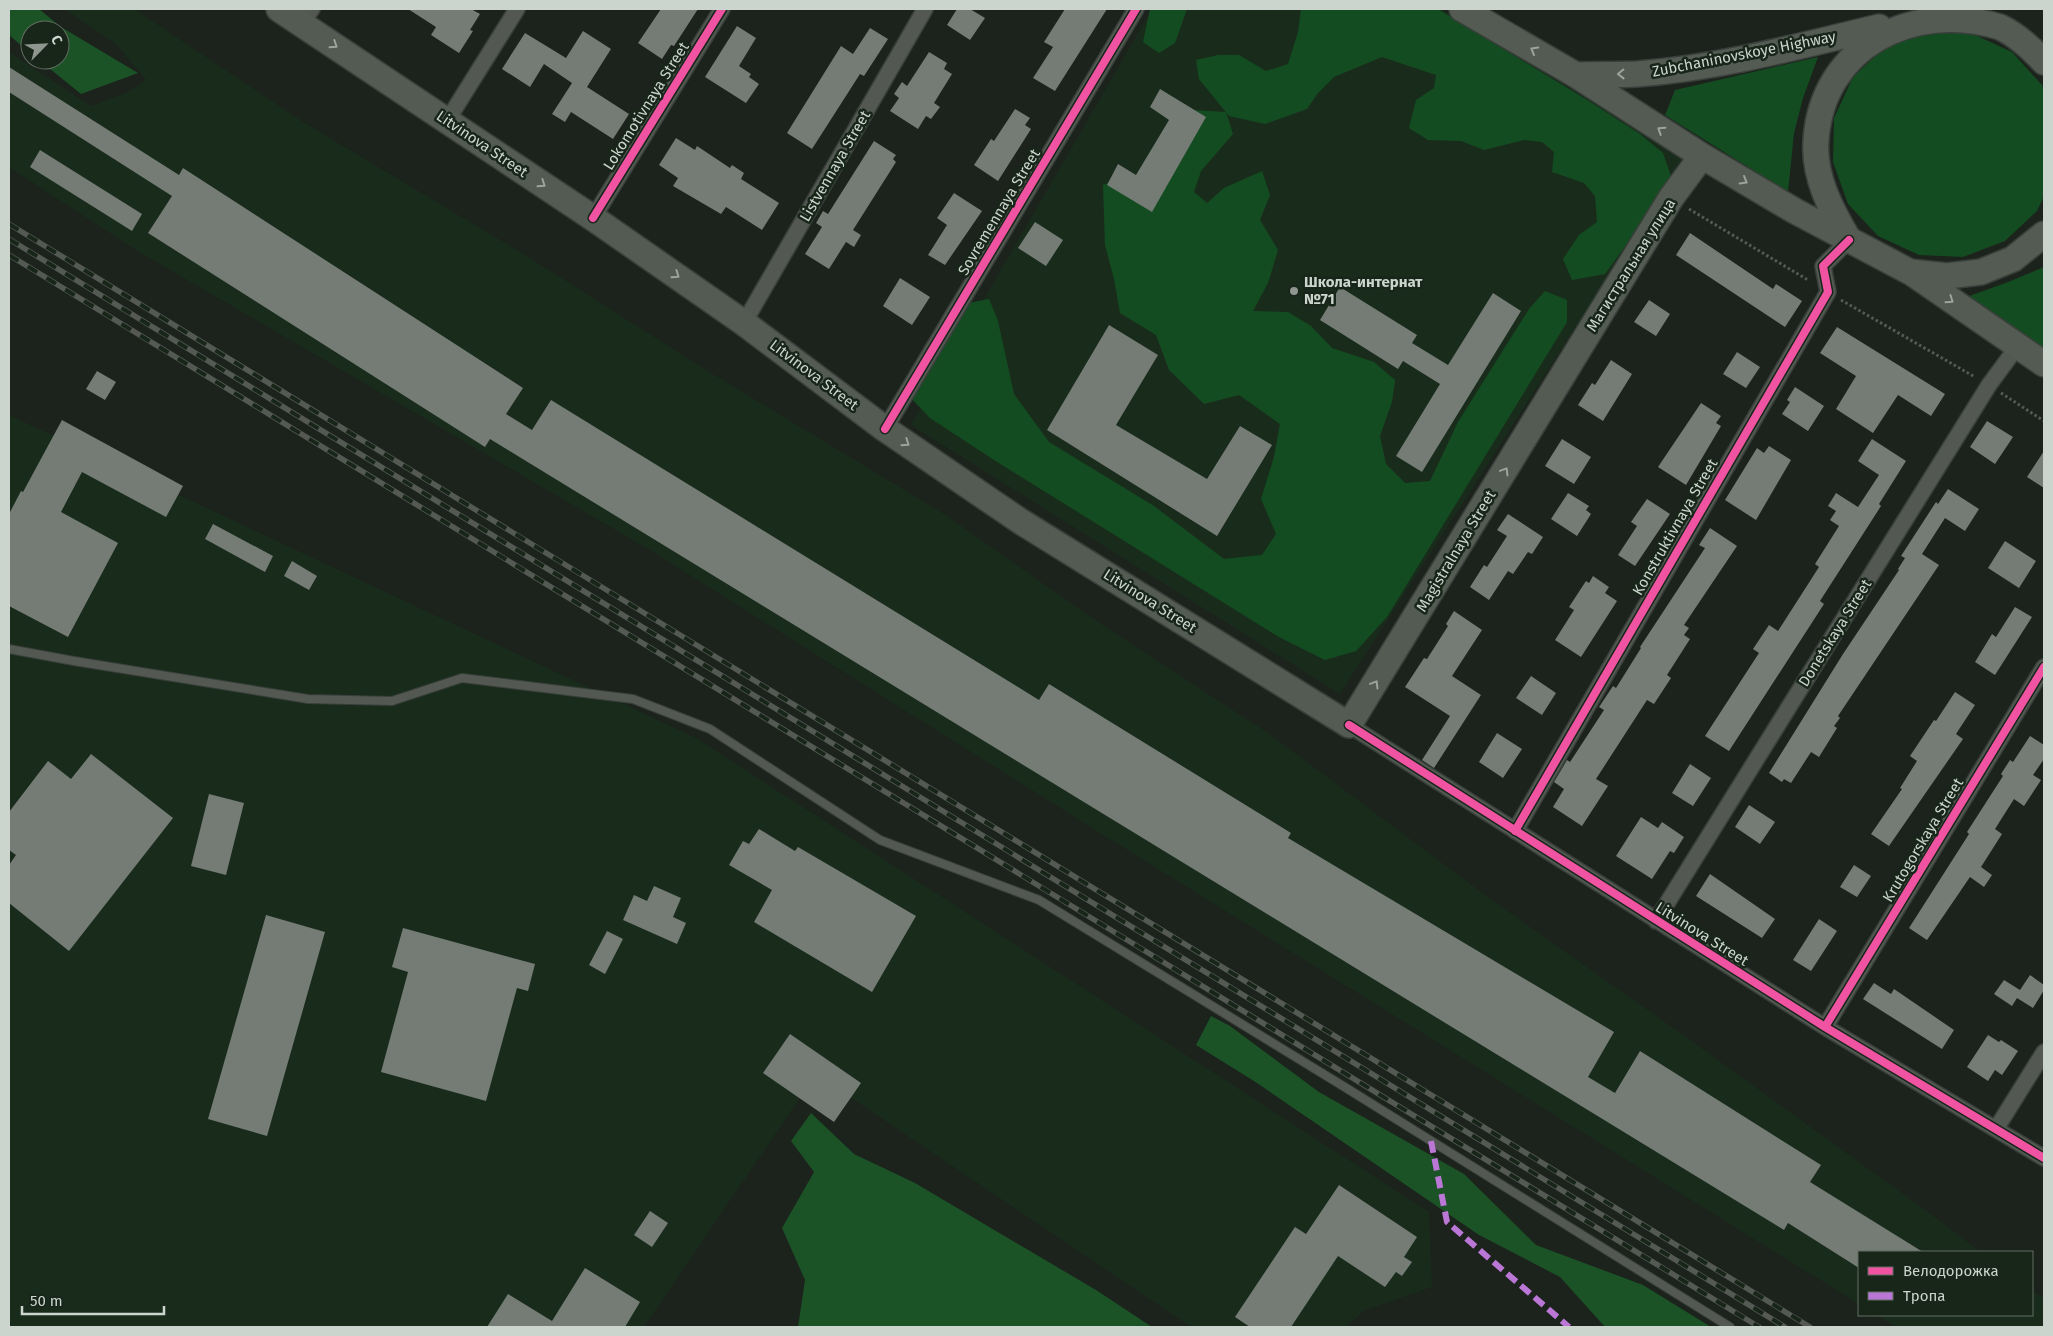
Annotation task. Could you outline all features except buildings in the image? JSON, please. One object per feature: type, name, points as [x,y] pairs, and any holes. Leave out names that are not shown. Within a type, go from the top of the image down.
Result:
[{"type":"main road","name":"Litvinova Street","points":[[279,9],[307,16],[447,121],[744,322],[885,429],[1020,521],[1349,726]]},
{"type":"main road","points":[[1462,9],[1576,75],[1702,156],[1795,211],[1910,272],[2044,364]]},
{"type":"main road","points":[[1849,240],[1832,212],[1819,174],[1816,142],[1820,109],[1833,78],[1853,52],[1879,32],[1919,14],[1940,14],[1971,17],[2000,27],[2027,44],[2044,62]]},
{"type":"main road","name":"Zubchaninovskoye Highway","points":[[1576,75],[1637,74],[1682,69],[1821,41],[1919,14]]},
{"type":"main road","name":"Магистральная улица","points":[[1349,726],[1672,198],[1702,156]]},
{"type":"main road","points":[[1910,272],[1947,276],[1981,272],[2014,259],[2044,234]]},
{"type":"street","points":[[447,121],[517,9]]},
{"type":"street","name":"Lokomotivnaya Street","points":[[593,218],[722,9]]},
{"type":"street","name":"Listvennaya Street","points":[[744,322],[925,9]]},
{"type":"street","name":"Sovremennaya Street","points":[[885,429],[1136,9]]},
{"type":"street","points":[[1828,292],[1823,266],[1849,240]]},
{"type":"street","name":"Konstruktivnaya Street","points":[[1514,831],[1828,292]]},
{"type":"street","name":"Donetskaya Street","points":[[1656,921],[1989,385],[2017,347]]},
{"type":"street","name":"Krutogorskaya Street","points":[[1825,1027],[2044,667]]},
{"type":"street","name":"Litvinova Street","points":[[1349,726],[1825,1027],[2044,1158]]},
{"type":"street","points":[[1996,1129],[2044,1052]]},
{"type":"lane","points":[[9,649],[74,662],[308,699],[392,701],[462,678],[633,699],[642,702],[710,729],[880,840],[1039,900],[1343,1086],[1730,1327]]},
{"type":"path","points":[[1672,198],[1828,292],[1989,385],[2044,421]]},
{"type":"shaded area","points":[[65,9],[134,9],[303,122],[525,255],[711,373],[944,514],[1092,618],[1268,733],[1489,898],[1693,1042],[1980,1251],[1858,1251],[1858,1303],[1097,831],[650,550],[136,250],[9,167],[9,52],[20,59],[20,70],[36,70],[91,106],[126,93],[146,80],[117,45]]},
{"type":"shaded area","name":"Школа-интернат №71","points":[[1152,9],[1441,9],[1685,157],[1340,694],[911,425]]},
{"type":"shaded area","points":[[9,415],[696,738],[1429,1212],[1432,1287],[1365,1310],[1345,1327],[1191,1327],[816,1074],[644,1327],[9,1327]]},
{"type":"shaded area","points":[[2033,1292],[2044,1298],[2044,1327],[1896,1327],[1878,1316],[2033,1316]]},
{"type":"green space","points":[[9,9],[39,9],[52,20],[20,20],[20,44],[9,35]]},
{"type":"green space","points":[[1150,9],[1187,9],[1175,43],[1159,53],[1143,42]]},
{"type":"green space","points":[[1301,9],[1438,9],[1640,134],[1663,153],[1671,176],[1642,223],[1605,274],[1572,280],[1563,259],[1579,235],[1597,222],[1595,196],[1584,183],[1552,172],[1554,152],[1542,142],[1524,140],[1484,150],[1461,141],[1428,140],[1409,128],[1416,100],[1434,88],[1436,75],[1382,57],[1334,77],[1318,93],[1307,109],[1265,124],[1229,116],[1199,79],[1196,60],[1218,55],[1239,55],[1266,71],[1288,64],[1298,32]]},
{"type":"green space","points":[[70,32],[138,73],[81,94],[51,70],[70,70]]},
{"type":"green space","points":[[1927,32],[1971,33],[2012,52],[2042,85],[2044,92],[2044,196],[2037,211],[2005,241],[1963,257],[1919,255],[1878,236],[1848,204],[1833,162],[1834,118],[1853,77],[1885,47]]},
{"type":"green space","points":[[1818,57],[1803,98],[1794,133],[1788,192],[1665,115],[1675,90]]},
{"type":"green space","points":[[1193,110],[1226,112],[1233,134],[1201,171],[1194,192],[1207,203],[1224,188],[1262,171],[1270,195],[1260,220],[1278,250],[1268,283],[1253,311],[1288,312],[1311,326],[1332,348],[1374,362],[1395,380],[1392,402],[1380,436],[1386,464],[1405,483],[1430,481],[1458,422],[1529,309],[1545,291],[1567,300],[1567,322],[1387,617],[1356,651],[1325,660],[1279,637],[994,460],[930,418],[906,393],[963,304],[989,299],[998,321],[1014,394],[1049,442],[1154,506],[1224,559],[1262,555],[1276,534],[1261,499],[1274,457],[1280,424],[1239,395],[1204,404],[1169,370],[1156,335],[1120,313],[1105,245],[1103,185],[1126,176],[1145,190]]},
{"type":"green space","points":[[2044,267],[2044,348],[1964,298],[2008,282]]},
{"type":"green space","points":[[1211,1016],[1230,1026],[1319,1092],[1464,1174],[1536,1245],[1643,1285],[1711,1327],[1605,1327],[1560,1277],[1479,1235],[1254,1081],[1196,1045]]},
{"type":"green space","points":[[811,1113],[854,1154],[915,1183],[1096,1290],[1152,1327],[798,1327],[805,1280],[782,1228],[814,1172],[791,1141]]},
{"type":"railway","points":[[9,224],[1810,1327]]},
{"type":"railway","points":[[9,239],[1785,1327]]},
{"type":"railway","points":[[9,255],[1759,1327]]},
{"type":"marked path","points":[[1431,1141],[1447,1222],[1569,1327]]},
{"type":"cycle path","points":[[593,218],[722,9]]},
{"type":"cycle path","points":[[885,429],[1136,9]]},
{"type":"cycle path","points":[[1515,831],[1828,292],[1823,266],[1849,240]]},
{"type":"cycle path","points":[[1825,1027],[2044,667]]},
{"type":"cycle path","points":[[1349,725],[1825,1027],[2044,1158]]},
{"type":"place","name":"Школа-интернат №71","points":[[1294,291]]}]
